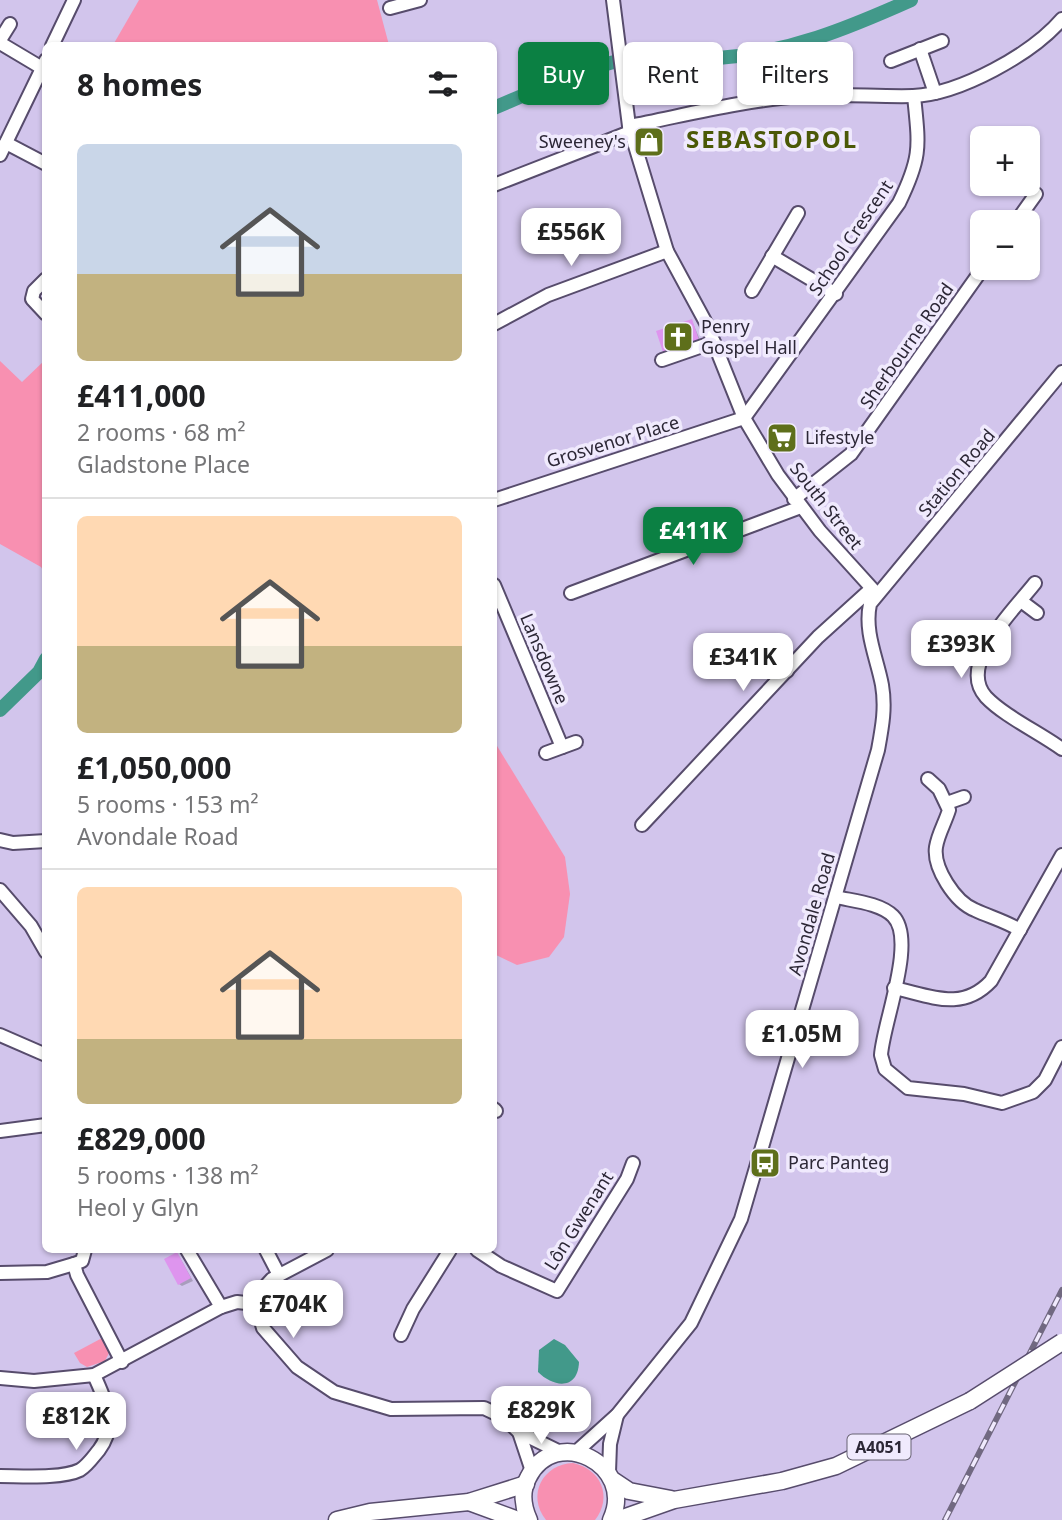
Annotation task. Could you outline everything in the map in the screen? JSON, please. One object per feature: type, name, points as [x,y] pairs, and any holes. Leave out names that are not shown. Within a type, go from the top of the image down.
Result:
[{"type":"main road","name":"A4051","points":[[617,1520],[674,1500],[782,1481],[836,1466],[970,1401],[1062,1342]]},
{"type":"main road","name":"A4051","points":[[568,1452],[589,1455],[629,1491],[674,1500]]},
{"type":"main road","points":[[529,1520],[524,1504],[529,1477],[540,1462],[568,1452]]},
{"type":"main road","points":[[611,1476],[617,1502],[611,1520]]},
{"type":"main road","points":[[337,1520],[370,1512],[469,1502],[529,1477]]},
{"type":"main road","points":[[469,1502],[518,1520]]},
{"type":"street","points":[[54,42],[74,0]]},
{"type":"street","points":[[390,8],[420,0]]},
{"type":"street","name":"South Street","points":[[613,0],[630,129],[667,251],[697,303],[744,418],[798,503],[874,592]]},
{"type":"street","points":[[497,184],[630,129],[801,96],[914,96],[935,93],[959,86],[1009,60],[1045,37],[1062,19]]},
{"type":"street","points":[[10,24],[0,41],[42,63]]},
{"type":"street","points":[[891,61],[942,41]]},
{"type":"street","points":[[920,49],[935,93]]},
{"type":"street","points":[[0,155],[42,68]]},
{"type":"street","name":"School Crescent","points":[[744,418],[900,202],[915,173],[919,151],[914,96]]},
{"type":"street","points":[[6,143],[42,162]]},
{"type":"street","points":[[752,291],[797,213]]},
{"type":"street","points":[[497,322],[548,295],[667,251]]},
{"type":"street","points":[[772,257],[836,294]]},
{"type":"street","name":"Sherbourne Road","points":[[571,593],[798,503],[851,454],[974,280]]},
{"type":"street","points":[[42,283],[34,291],[32,299],[42,310]]},
{"type":"street","points":[[662,360],[714,342]]},
{"type":"street","name":"Station Road","points":[[642,825],[818,636],[874,592],[1062,372]]},
{"type":"street","name":"Grosvenor Place","points":[[497,499],[744,418]]},
{"type":"street","points":[[1035,583],[985,648],[976,666],[978,682],[986,697],[1060,742]]},
{"type":"street","name":"Lansdowne","points":[[497,592],[562,747]]},
{"type":"street","name":"Avondale Road","points":[[568,1452],[617,1415],[691,1323],[741,1219],[878,750],[885,710],[867,617],[874,592]]},
{"type":"street","points":[[1021,601],[1037,612]]},
{"type":"street","points":[[756,646],[787,671]]},
{"type":"street","points":[[546,753],[576,742]]},
{"type":"street","points":[[928,779],[939,789],[947,803],[945,824],[935,850],[942,874],[962,901],[974,910],[995,916],[1020,930]]},
{"type":"street","points":[[947,803],[964,797]]},
{"type":"street","points":[[0,840],[13,843],[42,841]]},
{"type":"street","points":[[894,988],[966,1000],[980,993],[991,981],[1061,858]]},
{"type":"street","points":[[0,890],[31,926],[42,945]]},
{"type":"street","points":[[836,897],[881,908],[893,916],[900,926],[902,951],[881,1055],[885,1069],[908,1088],[964,1094],[1002,1103],[1010,1101],[1033,1092],[1045,1080],[1062,1047]]},
{"type":"street","points":[[0,1035],[42,1053]]},
{"type":"street","points":[[0,1131],[42,1126]]},
{"type":"street","name":"Lôn Gwenant","points":[[482,1253],[501,1266],[557,1291],[627,1180],[633,1163]]},
{"type":"street","points":[[0,1273],[47,1272],[74,1264],[83,1258],[84,1253]]},
{"type":"street","points":[[189,1253],[221,1307]]},
{"type":"street","points":[[268,1253],[279,1275]]},
{"type":"street","points":[[321,1253],[266,1284],[256,1304],[263,1328],[286,1358],[334,1392],[391,1409],[484,1408],[503,1417],[519,1432],[568,1452]]},
{"type":"street","points":[[401,1335],[413,1309],[448,1253]]},
{"type":"street","points":[[74,1264],[81,1285],[122,1362]]},
{"type":"street","points":[[0,1378],[34,1381],[94,1375],[221,1307],[237,1303],[256,1304]]},
{"type":"street","points":[[0,1476],[71,1473],[87,1465],[105,1441],[110,1425],[107,1404],[94,1375]]},
{"type":"street","name":"Avondale Road","points":[[611,1476],[610,1444],[617,1415]]},
{"type":"street","points":[[519,1432],[529,1477]]},
{"type":"shaded area","points":[[139,0],[377,0],[388,42],[115,42]]},
{"type":"shaded area","points":[[0,361],[22,382],[42,363],[42,569],[0,544]]},
{"type":"shaded area","points":[[497,746],[565,857],[570,894],[564,937],[549,957],[517,965],[497,955]]},
{"type":"shaded area","points":[[104,1337],[110,1351],[105,1361],[87,1367],[80,1363],[74,1353]]},
{"type":"shaded area","points":[[554,1339],[565,1345],[579,1362],[574,1378],[564,1384],[551,1381],[538,1372],[539,1350]]},
{"type":"shaded area","points":[[573,1463],[591,1471],[601,1485],[603,1502],[600,1511],[595,1520],[546,1520],[538,1501],[541,1482],[553,1469]]},
{"type":"building","name":"Penry Gospel Hall","points":[[692,319],[700,343],[664,355],[656,331]]},
{"type":"building","points":[[178,1253],[191,1278],[178,1285],[164,1259]]},
{"type":"waterway","points":[[497,107],[565,78],[620,60],[648,55],[718,58],[794,45],[840,30],[911,0]]},
{"type":"waterway","points":[[0,710],[42,666]]},
{"type":"railway","points":[[945,1520],[1062,1290]]},
{"type":"place","name":"Sweeney's","points":[[649,142]]},
{"type":"place","name":"Penry Gospel Hall","points":[[678,337]]},
{"type":"place","name":"Lifestyle","points":[[782,438]]},
{"type":"place","name":"Parc Panteg","points":[[765,1163]]},
{"type":"district","name":"SEBASTOPOL","points":[[772,140]]}]
